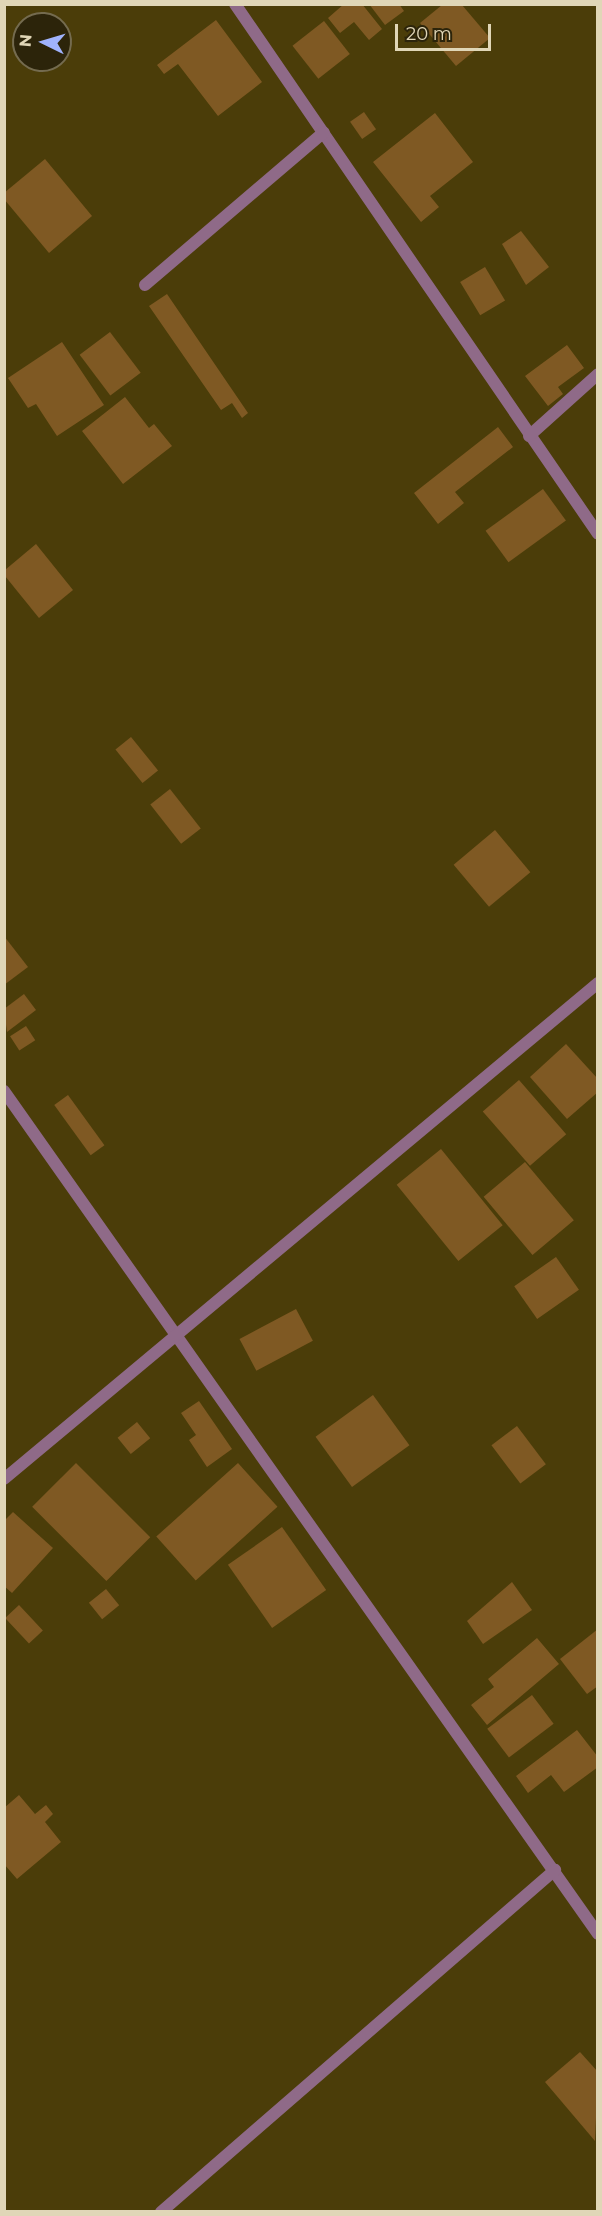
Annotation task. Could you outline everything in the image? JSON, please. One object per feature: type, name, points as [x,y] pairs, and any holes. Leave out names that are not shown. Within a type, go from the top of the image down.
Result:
[{"type":"street","points":[[235,4],[597,534]]},
{"type":"street","points":[[146,285],[324,132]]},
{"type":"street","points":[[529,436],[597,374]]},
{"type":"street","points":[[4,1479],[597,983]]},
{"type":"street","points":[[4,1090],[555,1870],[597,1934]]},
{"type":"street","points":[[161,2211],[555,1870]]},
{"type":"building","points":[[344,4],[362,4],[382,29],[369,40],[354,22],[340,33],[328,18]]},
{"type":"building","points":[[369,4],[399,4],[404,11],[385,25]]},
{"type":"building","points":[[442,5],[462,5],[490,38],[456,66],[420,23]]},
{"type":"building","points":[[216,20],[262,82],[218,116],[178,64],[164,74],[157,65]]},
{"type":"building","points":[[324,21],[350,54],[318,79],[292,46]]},
{"type":"building","points":[[364,112],[376,129],[362,139],[350,122]]},
{"type":"building","points":[[435,113],[473,162],[430,196],[439,207],[421,222],[373,162]]},
{"type":"building","points":[[45,159],[92,216],[49,253],[4,199],[4,193]]},
{"type":"building","points":[[521,231],[549,267],[526,285],[502,244]]},
{"type":"building","points":[[485,267],[505,300],[480,315],[460,282]]},
{"type":"building","points":[[167,294],[248,413],[242,418],[232,403],[221,410],[149,306]]},
{"type":"building","points":[[110,332],[141,373],[110,396],[80,355]]},
{"type":"building","points":[[62,342],[104,405],[57,436],[36,404],[28,408],[8,378]]},
{"type":"building","points":[[567,345],[584,368],[558,387],[563,394],[548,406],[525,376]]},
{"type":"building","points":[[125,397],[149,428],[154,424],[172,446],[123,484],[82,431]]},
{"type":"building","points":[[498,427],[513,447],[455,492],[464,503],[438,524],[414,493]]},
{"type":"building","points":[[543,489],[566,521],[508,562],[486,531]]},
{"type":"building","points":[[36,544],[73,590],[39,618],[5,576],[5,570]]},
{"type":"building","points":[[131,737],[158,770],[143,783],[115,750]]},
{"type":"building","points":[[170,789],[201,828],[181,844],[150,804]]},
{"type":"building","points":[[495,830],[530,872],[489,907],[454,865]]},
{"type":"building","points":[[4,936],[28,967],[4,985]]},
{"type":"building","points":[[24,994],[36,1010],[7,1032],[4,1009]]},
{"type":"building","points":[[26,1026],[35,1040],[19,1051],[10,1036]]},
{"type":"building","points":[[566,1044],[598,1079],[598,1092],[567,1119],[530,1077]]},
{"type":"building","points":[[519,1080],[566,1134],[530,1166],[483,1111]]},
{"type":"building","points":[[68,1095],[104,1145],[91,1155],[54,1105]]},
{"type":"building","points":[[441,1149],[503,1225],[458,1261],[397,1185]]},
{"type":"building","points":[[525,1162],[574,1220],[532,1255],[484,1197]]},
{"type":"building","points":[[556,1257],[579,1290],[537,1319],[514,1286]]},
{"type":"building","points":[[296,1309],[313,1341],[256,1371],[239,1339]]},
{"type":"building","points":[[373,1395],[409,1445],[352,1487],[316,1437]]},
{"type":"building","points":[[199,1401],[232,1449],[207,1467],[189,1440],[196,1435],[181,1413]]},
{"type":"building","points":[[137,1422],[150,1438],[131,1454],[118,1438]]},
{"type":"building","points":[[517,1426],[546,1464],[520,1484],[491,1445]]},
{"type":"building","points":[[76,1463],[150,1537],[106,1581],[32,1507]]},
{"type":"building","points":[[238,1463],[277,1507],[196,1580],[156,1537]]},
{"type":"building","points":[[13,1512],[53,1548],[12,1593],[4,1586],[4,1521]]},
{"type":"building","points":[[282,1527],[326,1590],[272,1628],[228,1565]]},
{"type":"building","points":[[512,1582],[532,1610],[483,1644],[467,1621]]},
{"type":"building","points":[[106,1589],[119,1605],[102,1619],[89,1603]]},
{"type":"building","points":[[19,1605],[43,1631],[29,1644],[5,1618]]},
{"type":"building","points":[[598,1629],[598,1686],[587,1694],[560,1659]]},
{"type":"building","points":[[537,1638],[559,1664],[487,1725],[471,1705],[494,1687],[488,1679]]},
{"type":"building","points":[[532,1695],[554,1724],[509,1757],[487,1729]]},
{"type":"building","points":[[577,1730],[598,1757],[598,1767],[564,1792],[551,1775],[528,1793],[516,1776]]},
{"type":"building","points":[[19,1795],[35,1814],[46,1805],[53,1814],[45,1822],[61,1842],[17,1879],[4,1864],[4,1808]]},
{"type":"building","points":[[580,2052],[598,2072],[595,2141],[545,2082]]}]
